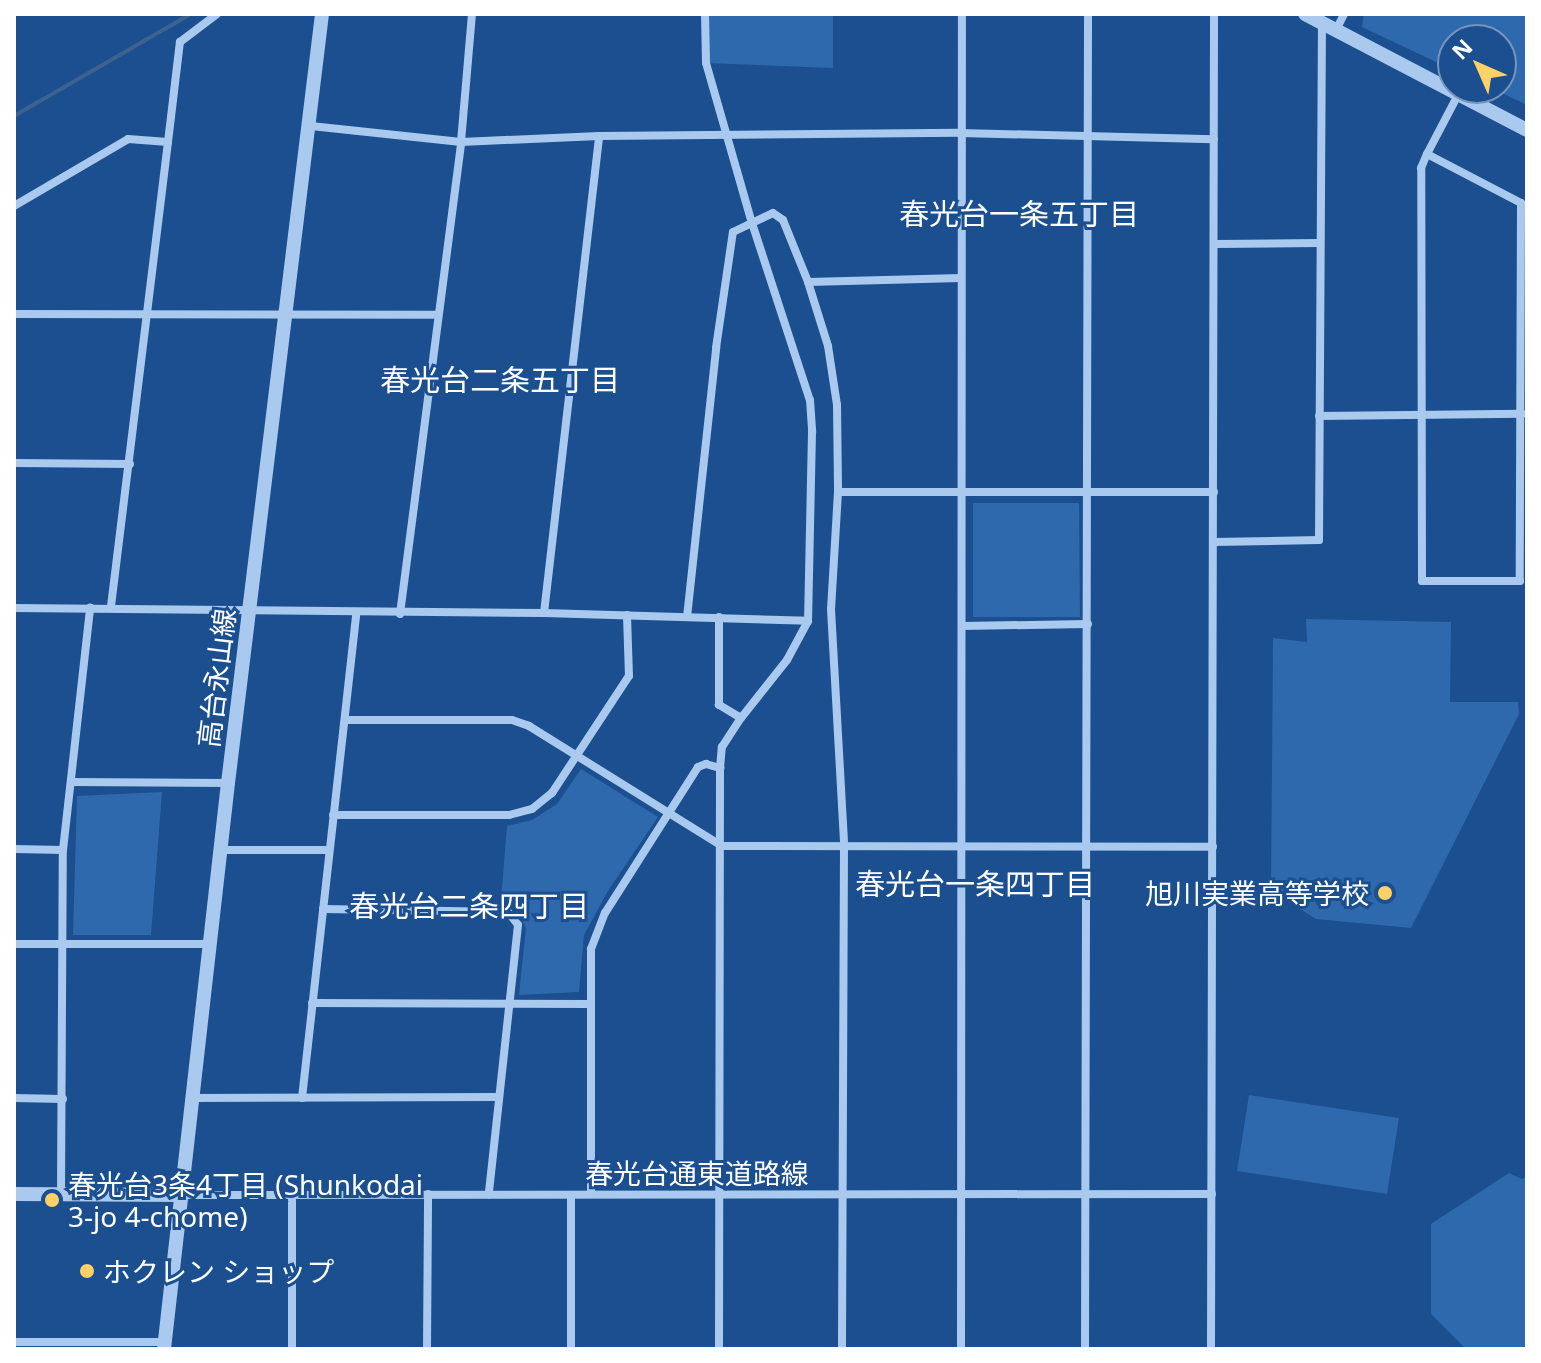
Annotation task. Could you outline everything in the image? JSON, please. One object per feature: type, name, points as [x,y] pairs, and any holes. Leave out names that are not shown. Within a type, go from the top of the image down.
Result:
[{"type":"street","points":[[111,608],[180,42],[217,14]]},
{"type":"street","name":"高台永山線","points":[[165,1346],[228,783],[311,126],[322,14]]},
{"type":"street","points":[[400,614],[461,142],[472,14]]},
{"type":"street","points":[[705,14],[706,63],[751,220],[810,400],[808,621],[787,660],[722,747],[719,1349]]},
{"type":"street","points":[[961,1349],[962,14]]},
{"type":"street","points":[[1085,1349],[1088,14]]},
{"type":"street","points":[[1211,1349],[1214,14]]},
{"type":"street","points":[[1305,14],[1437,84]]},
{"type":"street","points":[[1214,542],[1319,540],[1320,243],[1329,26],[1344,14]]},
{"type":"street","points":[[1427,154],[1521,203],[1520,581],[1422,581],[1421,168],[1427,154],[1453,104]]},
{"type":"street","points":[[1476,104],[1527,130]]},
{"type":"street","points":[[311,126],[461,142],[599,136],[960,133],[1214,139]]},
{"type":"street","points":[[544,613],[599,136]]},
{"type":"street","points":[[14,206],[128,139],[168,142]]},
{"type":"street","points":[[687,617],[716,348],[733,232],[751,220],[773,213],[783,220],[808,282],[828,346],[837,405],[838,492],[831,609],[844,845],[842,1349]]},
{"type":"street","points":[[1215,244],[1320,243]]},
{"type":"street","points":[[808,282],[961,278]]},
{"type":"street","points":[[14,314],[437,315]]},
{"type":"street","points":[[1319,416],[1522,414]]},
{"type":"street","points":[[14,463],[130,464]]},
{"type":"street","points":[[838,492],[1214,492]]},
{"type":"street","points":[[14,608],[544,613],[808,621]]},
{"type":"street","points":[[61,1194],[63,850],[90,608]]},
{"type":"street","points":[[302,1098],[356,613]]},
{"type":"street","points":[[333,815],[509,815],[532,809],[552,793],[629,676],[627,615]]},
{"type":"street","points":[[719,617],[719,705],[741,718]]},
{"type":"street","points":[[962,626],[1088,624]]},
{"type":"street","points":[[345,720],[512,720],[529,726],[579,755],[722,846],[1213,847]]},
{"type":"street","points":[[591,1194],[591,949],[605,913],[698,767],[706,764],[720,768]]},
{"type":"street","points":[[71,782],[228,783]]},
{"type":"street","points":[[14,849],[63,850]]},
{"type":"street","points":[[222,850],[329,850]]},
{"type":"street","points":[[323,909],[508,912],[518,925],[489,1194]]},
{"type":"street","points":[[14,944],[211,944]]},
{"type":"street","points":[[312,1003],[590,1004]]},
{"type":"street","points":[[194,1098],[499,1097]]},
{"type":"street","points":[[14,1098],[63,1099]]},
{"type":"street","points":[[14,1194],[182,1195]]},
{"type":"street","points":[[292,1194],[292,1349]]},
{"type":"street","points":[[427,1349],[428,1194]]},
{"type":"street","name":"春光台通東道路線","points":[[182,1195],[591,1194],[721,1197],[1212,1194]]},
{"type":"street","points":[[571,1195],[571,1349]]},
{"type":"street","points":[[14,1342],[165,1346]]},
{"type":"shaded area","points":[[705,14],[833,14],[833,68],[706,63]]},
{"type":"shaded area","points":[[1364,14],[1527,14],[1527,105],[1517,100],[1517,24],[1437,24],[1437,62],[1362,27]]},
{"type":"shaded area","points":[[973,503],[1079,503],[1080,617],[973,617]]},
{"type":"shaded area","points":[[1306,619],[1451,622],[1450,702],[1518,702],[1519,714],[1411,928],[1316,919],[1271,891],[1273,638],[1307,642]]},
{"type":"shaded area","points":[[581,769],[658,817],[608,891],[584,935],[579,992],[519,995],[526,928],[516,909],[501,900],[507,826],[532,820],[557,804]]},
{"type":"shaded area","points":[[162,792],[151,935],[73,935],[77,796]]},
{"type":"shaded area","points":[[1249,1095],[1399,1118],[1387,1194],[1237,1171]]},
{"type":"shaded area","points":[[1509,1173],[1522,1179],[1527,1176],[1527,1349],[1466,1349],[1431,1314],[1431,1224]]},
{"type":"waterway","points":[[14,116],[189,15]]},
{"type":"place","name":"旭川実業高等学校","points":[[1385,893]]},
{"type":"place","name":"春光台3条4丁目 (Shunkodai 3-jo 4-chome)","points":[[52,1200]]},
{"type":"place","name":"ホクレン ショップ","points":[[87,1271]]},
{"type":"district","name":"春光台一条五丁目","points":[[1019,214]]},
{"type":"district","name":"春光台二条五丁目","points":[[500,380]]},
{"type":"district","name":"春光台一条四丁目","points":[[975,884]]},
{"type":"district","name":"春光台二条四丁目","points":[[469,906]]}]
